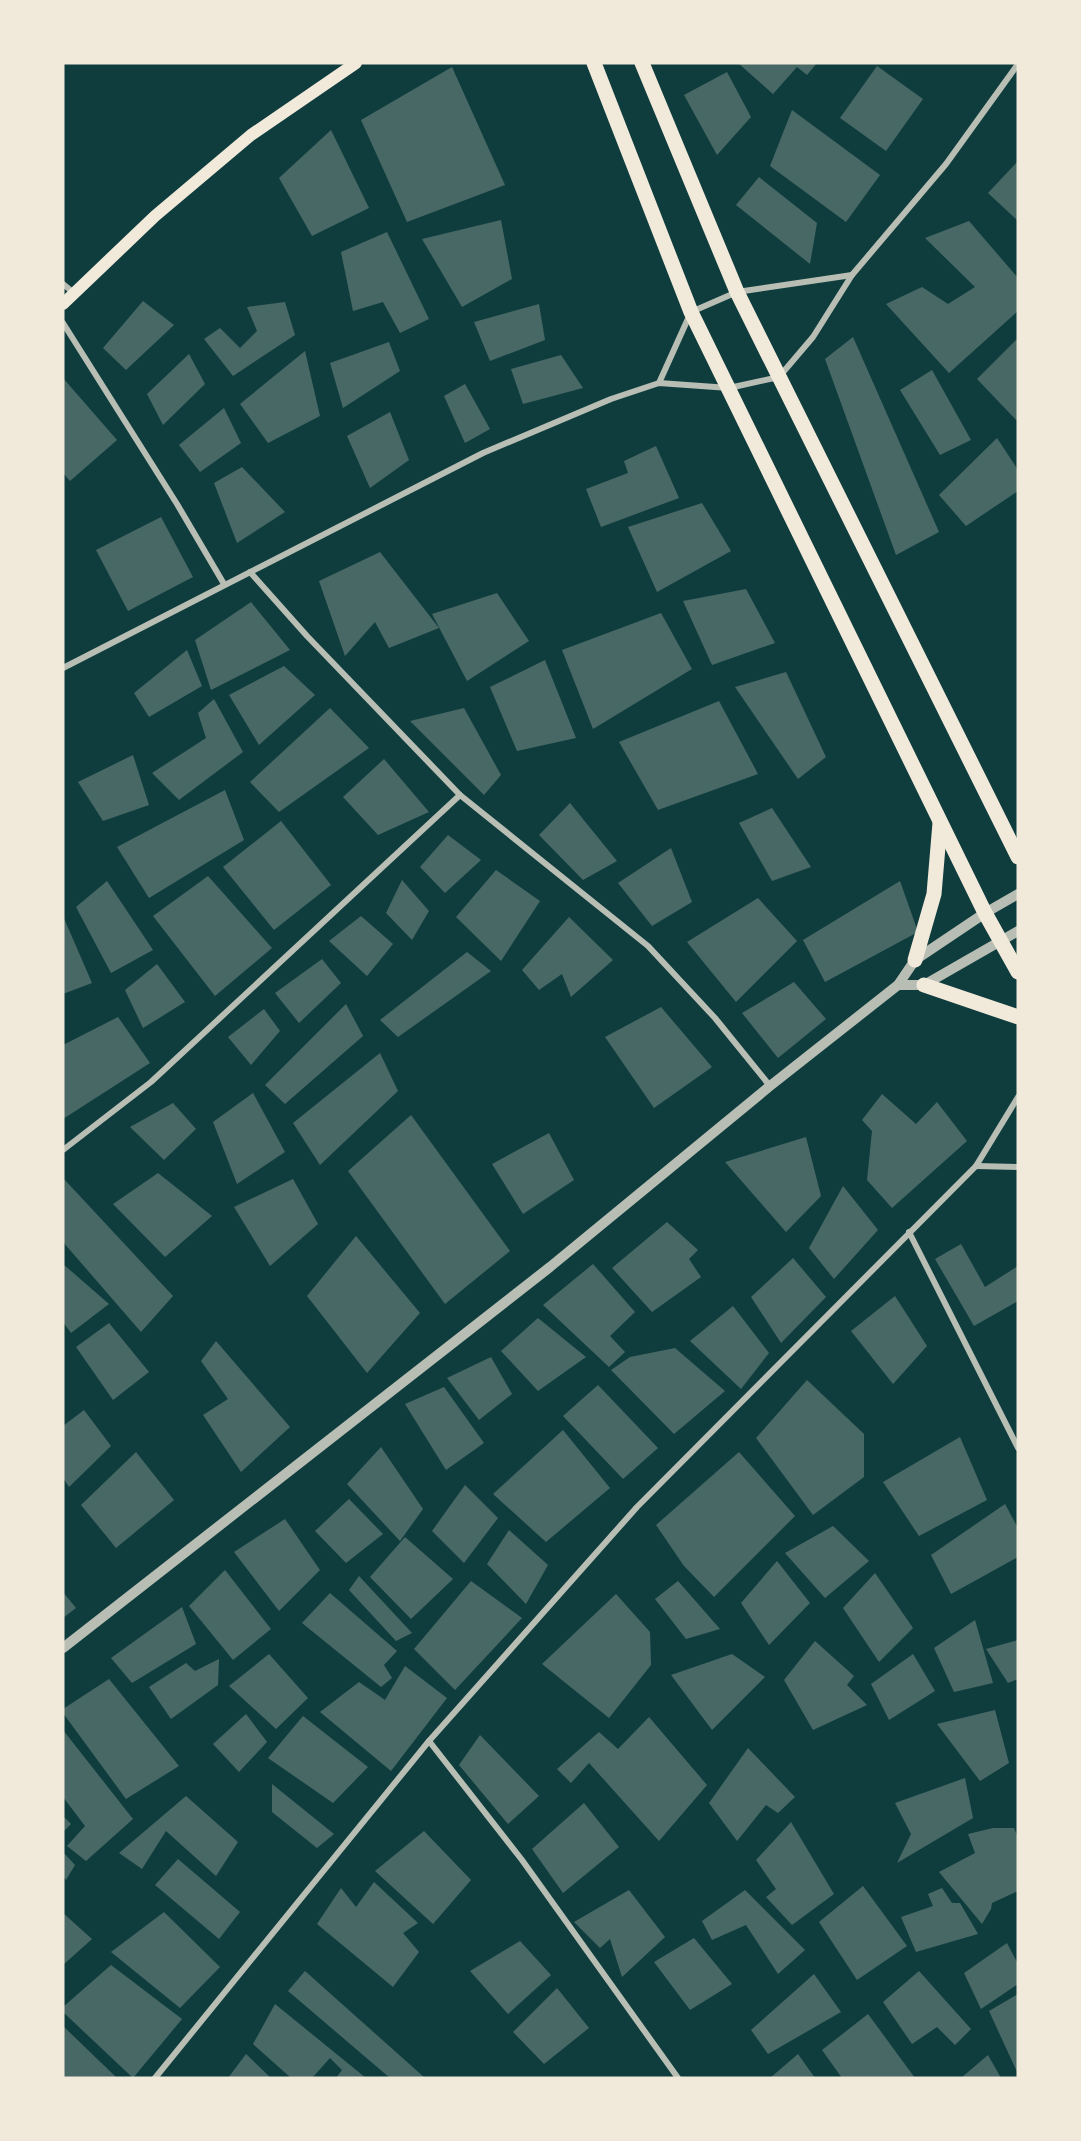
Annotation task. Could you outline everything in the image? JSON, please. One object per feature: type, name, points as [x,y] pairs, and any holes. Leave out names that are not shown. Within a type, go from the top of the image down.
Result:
[{"type":"main road","points":[[63,304],[155,216],[251,135],[356,63]]},
{"type":"main road","points":[[594,63],[691,312],[940,823],[985,913],[1018,972]]},
{"type":"main road","points":[[642,63],[737,292],[1018,857]]},
{"type":"main road","points":[[915,960],[934,894],[940,823]]},
{"type":"main road","points":[[924,985],[1018,1017]]},
{"type":"street","points":[[63,668],[483,453],[611,399],[659,383],[729,388],[779,377],[813,337],[852,275],[946,164],[1018,64]]},
{"type":"street","points":[[659,383],[691,312],[737,292],[852,275]]},
{"type":"street","points":[[63,284],[74,294]]},
{"type":"street","points":[[63,323],[177,504],[224,585]]},
{"type":"street","points":[[250,572],[307,636],[459,795],[648,946],[715,1018],[770,1086]]},
{"type":"street","points":[[63,1150],[151,1082],[459,795]]},
{"type":"street","points":[[63,1648],[550,1267],[770,1086],[898,985],[915,960],[985,913],[1018,894]]},
{"type":"street","points":[[898,985],[924,985],[1018,931]]},
{"type":"street","points":[[155,2078],[429,1741],[637,1507],[976,1166],[1018,1097]]},
{"type":"street","points":[[976,1166],[1018,1167]]},
{"type":"street","points":[[909,1232],[1018,1448]]},
{"type":"street","points":[[429,1741],[522,1860],[678,2078]]},
{"type":"building","points":[[738,63],[817,63],[807,75],[797,67],[773,94]]},
{"type":"building","points":[[877,66],[923,99],[886,151],[840,118]]},
{"type":"building","points":[[452,67],[505,185],[407,222],[361,120]]},
{"type":"building","points":[[727,72],[751,117],[717,155],[684,95]]},
{"type":"building","points":[[792,110],[880,175],[846,222],[770,166]]},
{"type":"building","points":[[331,130],[369,208],[312,236],[279,178]]},
{"type":"building","points":[[1018,161],[1018,221],[988,193]]},
{"type":"building","points":[[759,177],[817,223],[810,264],[736,205]]},
{"type":"building","points":[[501,220],[512,279],[462,307],[422,239]]},
{"type":"building","points":[[969,221],[1018,278],[1018,311],[949,373],[886,304],[922,287],[948,304],[975,287],[925,238]]},
{"type":"building","points":[[387,232],[429,319],[400,333],[383,302],[353,311],[341,252]]},
{"type":"building","points":[[143,301],[174,325],[126,370],[103,348]]},
{"type":"building","points":[[285,302],[295,335],[233,376],[204,339],[220,328],[240,348],[257,331],[247,307]]},
{"type":"building","points":[[539,304],[545,340],[490,361],[474,322]]},
{"type":"building","points":[[853,337],[939,532],[896,555],[825,359]]},
{"type":"building","points":[[1018,338],[1018,422],[977,379]]},
{"type":"building","points":[[389,342],[400,371],[343,408],[330,363]]},
{"type":"building","points":[[305,351],[320,416],[268,443],[240,404]]},
{"type":"building","points":[[189,354],[205,384],[163,425],[147,394]]},
{"type":"building","points":[[561,355],[583,388],[523,404],[511,369]]},
{"type":"building","points":[[932,370],[971,440],[940,455],[900,390]]},
{"type":"building","points":[[63,378],[117,440],[70,481],[63,473]]},
{"type":"building","points":[[465,384],[490,429],[465,443],[444,396]]},
{"type":"building","points":[[224,408],[241,443],[200,472],[179,445]]},
{"type":"building","points":[[390,412],[409,460],[370,488],[347,436]]},
{"type":"building","points":[[997,438],[1018,470],[1018,491],[966,526],[939,495]]},
{"type":"building","points":[[656,446],[679,498],[601,527],[586,489],[628,473],[624,461]]},
{"type":"building","points":[[242,467],[285,512],[237,543],[214,483]]},
{"type":"building","points":[[702,503],[731,551],[657,592],[628,527]]},
{"type":"building","points":[[161,517],[193,577],[128,611],[96,550]]},
{"type":"building","points":[[380,552],[439,628],[389,648],[375,622],[345,656],[319,581]]},
{"type":"building","points":[[746,589],[775,643],[712,665],[683,601]]},
{"type":"building","points":[[497,593],[529,641],[467,681],[432,614]]},
{"type":"building","points":[[251,602],[290,650],[211,690],[195,640]]},
{"type":"building","points":[[661,613],[692,669],[593,729],[562,650]]},
{"type":"building","points":[[187,650],[202,686],[149,717],[134,693]]},
{"type":"building","points":[[545,660],[576,738],[517,751],[490,687]]},
{"type":"building","points":[[284,666],[315,695],[259,745],[229,695]]},
{"type":"building","points":[[786,672],[826,757],[798,779],[735,687]]},
{"type":"building","points":[[214,699],[243,752],[179,800],[152,773],[206,738],[198,713]]},
{"type":"building","points":[[719,701],[758,774],[658,810],[619,742]]},
{"type":"building","points":[[330,708],[369,748],[279,812],[250,782]]},
{"type":"building","points":[[464,708],[501,775],[484,795],[410,721]]},
{"type":"building","points":[[133,755],[149,805],[103,821],[78,782]]},
{"type":"building","points":[[384,759],[429,812],[378,835],[343,797]]},
{"type":"building","points":[[225,790],[244,840],[149,898],[117,847]]},
{"type":"building","points":[[570,803],[617,861],[583,880],[539,835]]},
{"type":"building","points":[[772,808],[811,867],[772,881],[739,823]]},
{"type":"building","points":[[281,821],[331,885],[274,930],[223,867]]},
{"type":"building","points":[[448,835],[481,860],[445,893],[420,867]]},
{"type":"building","points":[[671,848],[692,902],[652,926],[618,883]]},
{"type":"building","points":[[496,870],[540,901],[501,961],[456,917]]},
{"type":"building","points":[[208,876],[272,948],[215,996],[153,916]]},
{"type":"building","points":[[402,880],[429,911],[412,940],[386,913]]},
{"type":"building","points":[[107,881],[153,950],[111,973],[76,907]]},
{"type":"building","points":[[900,881],[918,932],[825,982],[803,940]]},
{"type":"building","points":[[758,898],[797,941],[736,1002],[687,942]]},
{"type":"building","points":[[63,916],[92,983],[63,994]]},
{"type":"building","points":[[361,916],[393,944],[367,976],[329,941]]},
{"type":"building","points":[[569,917],[613,960],[571,997],[562,974],[539,990],[522,970]]},
{"type":"building","points":[[467,952],[491,971],[398,1037],[380,1020]]},
{"type":"building","points":[[322,959],[341,983],[299,1023],[275,993]]},
{"type":"building","points":[[157,964],[185,1002],[143,1028],[125,990]]},
{"type":"building","points":[[794,982],[826,1019],[778,1058],[742,1013]]},
{"type":"building","points":[[346,1004],[363,1036],[285,1104],[265,1085]]},
{"type":"building","points":[[661,1007],[712,1067],[654,1108],[605,1037]]},
{"type":"building","points":[[264,1009],[280,1031],[251,1065],[228,1037]]},
{"type":"building","points":[[118,1017],[150,1063],[63,1119],[63,1045]]},
{"type":"building","points":[[380,1053],[398,1091],[320,1165],[293,1123]]},
{"type":"building","points":[[253,1093],[285,1152],[237,1184],[213,1122]]},
{"type":"building","points":[[882,1094],[916,1124],[937,1102],[967,1141],[892,1208],[867,1180],[872,1131],[862,1120]]},
{"type":"building","points":[[173,1103],[196,1129],[164,1160],[130,1127]]},
{"type":"building","points":[[411,1115],[510,1251],[445,1304],[348,1171]]},
{"type":"building","points":[[549,1133],[574,1180],[523,1214],[492,1164]]},
{"type":"building","points":[[806,1137],[821,1196],[786,1232],[725,1162]]},
{"type":"building","points":[[158,1173],[212,1216],[165,1257],[113,1204]]},
{"type":"building","points":[[63,1178],[173,1296],[141,1332],[63,1242]]},
{"type":"building","points":[[293,1179],[318,1224],[270,1266],[234,1207]]},
{"type":"building","points":[[843,1186],[878,1230],[834,1279],[809,1248]]},
{"type":"building","points":[[667,1222],[698,1250],[689,1259],[701,1277],[652,1312],[612,1268]]},
{"type":"building","points":[[356,1236],[420,1313],[367,1373],[307,1296]]},
{"type":"building","points":[[961,1244],[985,1287],[1018,1266],[1018,1301],[974,1326],[935,1259]]},
{"type":"building","points":[[793,1258],[826,1297],[781,1343],[751,1297]]},
{"type":"building","points":[[63,1264],[109,1304],[71,1333],[63,1322]]},
{"type":"building","points":[[593,1264],[635,1312],[610,1336],[625,1352],[609,1367],[543,1305]]},
{"type":"building","points":[[895,1296],[927,1346],[893,1384],[851,1331]]},
{"type":"building","points":[[733,1306],[769,1353],[741,1389],[690,1341]]},
{"type":"building","points":[[538,1318],[586,1357],[538,1391],[501,1351]]},
{"type":"building","points":[[109,1323],[149,1372],[113,1400],[76,1347]]},
{"type":"building","points":[[216,1341],[290,1427],[241,1472],[203,1415],[228,1399],[201,1361]]},
{"type":"building","points":[[675,1348],[725,1391],[674,1434],[611,1370],[630,1357]]},
{"type":"building","points":[[491,1357],[512,1394],[479,1420],[447,1378]]},
{"type":"building","points":[[807,1380],[864,1434],[864,1477],[813,1515],[756,1438]]},
{"type":"building","points":[[598,1385],[658,1448],[623,1479],[563,1416]]},
{"type":"building","points":[[444,1387],[484,1443],[446,1470],[405,1404]]},
{"type":"building","points":[[84,1410],[111,1446],[69,1487],[63,1478],[63,1426]]},
{"type":"building","points":[[563,1430],[610,1488],[546,1542],[493,1494]]},
{"type":"building","points":[[960,1437],[987,1500],[919,1536],[883,1482]]},
{"type":"building","points":[[381,1447],[423,1509],[400,1541],[347,1484]]},
{"type":"building","points":[[136,1452],[174,1500],[116,1548],[81,1505]]},
{"type":"building","points":[[739,1452],[795,1516],[714,1597],[684,1566],[656,1525]]},
{"type":"building","points":[[465,1485],[498,1518],[464,1563],[432,1531]]},
{"type":"building","points":[[349,1499],[383,1534],[346,1563],[315,1531]]},
{"type":"building","points":[[1005,1504],[1018,1528],[1018,1557],[951,1594],[931,1555]]},
{"type":"building","points":[[285,1519],[320,1570],[279,1611],[234,1552]]},
{"type":"building","points":[[833,1526],[869,1561],[825,1598],[785,1553]]},
{"type":"building","points":[[509,1530],[548,1565],[526,1604],[487,1564]]},
{"type":"building","points":[[405,1537],[453,1579],[411,1619],[370,1577]]},
{"type":"building","points":[[777,1561],[810,1603],[769,1645],[741,1603]]},
{"type":"building","points":[[225,1570],[271,1629],[233,1660],[189,1606]]},
{"type":"building","points":[[875,1573],[913,1628],[879,1662],[843,1608]]},
{"type":"building","points":[[359,1576],[412,1633],[396,1641],[349,1590]]},
{"type":"building","points":[[471,1581],[522,1618],[455,1690],[414,1649]]},
{"type":"building","points":[[678,1581],[720,1629],[686,1639],[655,1599]]},
{"type":"building","points":[[63,1592],[76,1608],[63,1618]]},
{"type":"building","points":[[330,1593],[397,1651],[384,1665],[392,1678],[381,1687],[302,1623]]},
{"type":"building","points":[[616,1594],[650,1632],[651,1665],[609,1718],[542,1664]]},
{"type":"building","points":[[182,1607],[196,1644],[132,1683],[111,1658]]},
{"type":"building","points":[[975,1620],[993,1683],[954,1692],[934,1648]]},
{"type":"building","points":[[1018,1640],[1018,1679],[1008,1683],[986,1649]]},
{"type":"building","points":[[815,1641],[854,1676],[847,1685],[867,1705],[813,1730],[784,1680]]},
{"type":"building","points":[[269,1654],[308,1698],[276,1729],[229,1686]]},
{"type":"building","points":[[732,1654],[765,1677],[712,1730],[671,1675]]},
{"type":"building","points":[[913,1654],[935,1691],[889,1720],[871,1684]]},
{"type":"building","points":[[219,1659],[218,1685],[171,1719],[149,1687],[186,1663],[195,1671]]},
{"type":"building","points":[[405,1666],[447,1698],[391,1771],[320,1712],[359,1682],[385,1700]]},
{"type":"building","points":[[109,1679],[179,1766],[126,1799],[63,1713],[63,1709]]},
{"type":"building","points":[[995,1710],[1009,1763],[980,1781],[937,1724]]},
{"type":"building","points":[[246,1714],[267,1742],[239,1772],[213,1744]]},
{"type":"building","points":[[303,1716],[368,1767],[333,1803],[268,1758]]},
{"type":"building","points":[[649,1717],[707,1785],[659,1841],[589,1763],[571,1783],[557,1769],[599,1732],[618,1749]]},
{"type":"building","points":[[63,1730],[133,1819],[86,1861],[67,1846],[85,1826],[63,1797]]},
{"type":"building","points":[[480,1735],[539,1796],[508,1824],[459,1765]]},
{"type":"building","points":[[748,1748],[795,1797],[778,1813],[766,1805],[737,1841],[709,1803]]},
{"type":"building","points":[[965,1778],[973,1818],[897,1863],[911,1834],[895,1803]]},
{"type":"building","points":[[272,1784],[334,1834],[317,1848],[272,1812]]},
{"type":"building","points":[[186,1796],[238,1842],[216,1876],[166,1831],[142,1869],[119,1853]]},
{"type":"building","points":[[584,1803],[619,1847],[563,1893],[532,1849]]},
{"type":"building","points":[[63,1816],[71,1824],[63,1832]]},
{"type":"building","points":[[791,1822],[834,1894],[792,1925],[766,1897],[776,1889],[756,1860]]},
{"type":"building","points":[[993,1828],[1014,1828],[1018,1837],[1018,1891],[992,1903],[982,1924],[939,1872],[975,1853],[968,1834]]},
{"type":"building","points":[[424,1831],[471,1880],[433,1924],[375,1871]]},
{"type":"building","points":[[63,1852],[75,1865],[66,1880],[63,1876]]},
{"type":"building","points":[[178,1859],[240,1912],[219,1939],[155,1885]]},
{"type":"building","points":[[374,1882],[418,1923],[403,1933],[419,1952],[393,1987],[317,1924],[341,1888],[356,1907]]},
{"type":"building","points":[[863,1886],[907,1946],[857,1980],[819,1922]]},
{"type":"building","points":[[942,1888],[952,1903],[960,1903],[978,1934],[916,1952],[901,1917],[933,1906],[928,1894]]},
{"type":"building","points":[[629,1890],[665,1937],[622,1977],[610,1939],[600,1948],[574,1922]]},
{"type":"building","points":[[745,1890],[805,1950],[778,1974],[746,1925],[712,1940],[702,1921]]},
{"type":"building","points":[[164,1912],[220,1967],[180,2008],[111,1952]]},
{"type":"building","points":[[63,1913],[92,1939],[63,1965]]},
{"type":"building","points":[[694,1938],[732,1984],[690,2010],[654,1962]]},
{"type":"building","points":[[520,1941],[551,1975],[508,2014],[470,1971]]},
{"type":"building","points":[[1007,1943],[1018,1964],[1018,1984],[981,2009],[964,1973]]},
{"type":"building","points":[[111,1965],[182,2019],[133,2078],[63,2012],[63,2007]]},
{"type":"building","points":[[305,1971],[425,2078],[390,2078],[288,1991]]},
{"type":"building","points":[[919,1971],[971,2029],[955,2045],[937,2027],[912,2044],[883,2002]]},
{"type":"building","points":[[814,1974],[841,2012],[768,2054],[751,2030]]},
{"type":"building","points":[[557,1988],[589,2028],[544,2064],[513,2032]]},
{"type":"building","points":[[1018,1994],[1018,2074],[989,2011]]},
{"type":"building","points":[[275,2004],[366,2078],[336,2078],[342,2070],[330,2058],[312,2078],[291,2078],[253,2044]]},
{"type":"building","points":[[868,2014],[915,2078],[842,2078],[822,2050]]},
{"type":"building","points":[[63,2026],[117,2078],[63,2078]]},
{"type":"building","points":[[246,2054],[271,2078],[228,2078]]},
{"type":"building","points":[[798,2054],[815,2078],[770,2078]]},
{"type":"building","points":[[988,2055],[1001,2078],[961,2078]]}]
